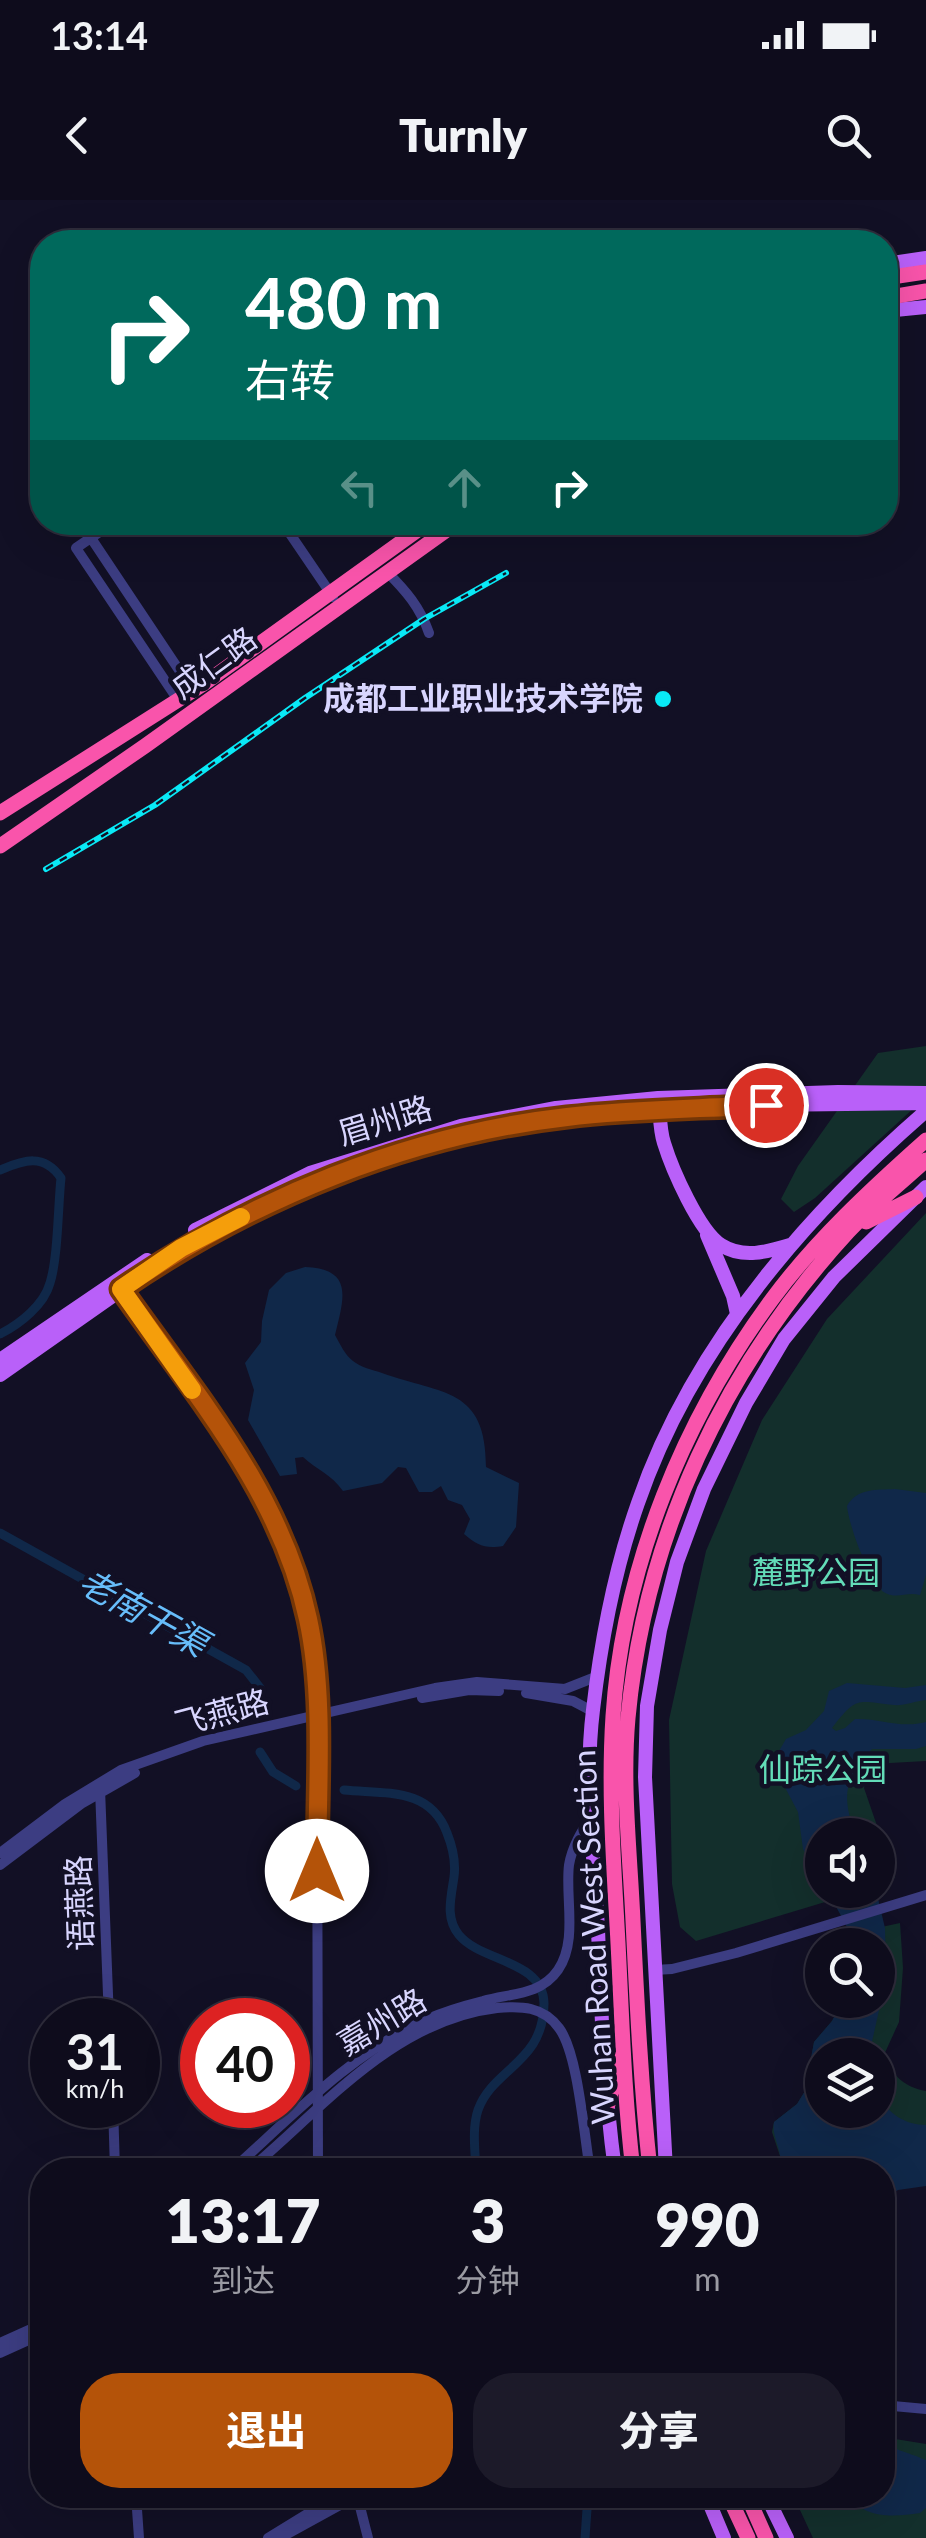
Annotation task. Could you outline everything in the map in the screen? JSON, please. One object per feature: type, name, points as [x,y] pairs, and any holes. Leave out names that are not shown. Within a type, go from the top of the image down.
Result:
[{"type":"highway","points":[[898,276],[926,272]]},
{"type":"highway","points":[[898,296],[926,291]]},
{"type":"highway","name":"成仁路","points":[[0,846],[146,746],[413,535]]},
{"type":"highway","name":"成仁路","points":[[0,813],[335,599],[387,572],[440,535]]},
{"type":"highway","name":"Wuhan Road West Section","points":[[632,2158],[610,1783],[620,1650],[636,1581],[656,1514],[684,1443],[735,1354],[774,1297],[817,1245],[926,1140]]},
{"type":"highway","name":"Wuhan Road West Section","points":[[649,2158],[626,1790],[636,1652],[666,1536],[698,1451],[749,1358],[849,1230],[926,1160]]},
{"type":"highway","points":[[849,1230],[921,1192]]},
{"type":"highway","points":[[608,2104],[624,2044]]},
{"type":"highway","points":[[734,2508],[748,2538]]},
{"type":"highway","points":[[752,2508],[766,2538]]},
{"type":"main road","points":[[898,262],[926,258]]},
{"type":"main road","points":[[898,310],[926,307]]},
{"type":"main road","points":[[0,1360],[181,1248],[313,1182],[458,1137],[659,1105],[926,1093]]},
{"type":"main road","points":[[838,1097],[926,1103]]},
{"type":"main road","points":[[659,1105],[664,1144],[738,1314]]},
{"type":"main road","points":[[614,2158],[591,1816],[592,1711],[615,1589],[637,1504],[683,1404],[738,1314],[790,1245],[926,1111]]},
{"type":"main road","points":[[665,2158],[645,1777],[647,1706],[677,1562],[704,1489],[746,1403],[784,1339],[834,1277],[921,1192]]},
{"type":"main road","points":[[704,1230],[735,1251],[753,1254],[790,1245]]},
{"type":"main road","points":[[0,1375],[119,1285]]},
{"type":"main road","points":[[711,2508],[724,2538]]},
{"type":"main road","points":[[772,2508],[787,2538]]},
{"type":"street","points":[[95,535],[76,548],[178,700]]},
{"type":"street","points":[[291,535],[335,599]]},
{"type":"street","points":[[91,538],[193,690]]},
{"type":"street","points":[[387,572],[416,604],[428,633]]},
{"type":"street","points":[[119,1285],[251,1474],[276,1519],[309,1621],[316,1718],[318,2158]]},
{"type":"street","name":"飞燕路","points":[[0,1865],[121,1770],[203,1741],[477,1682],[565,1689],[598,1676]]},
{"type":"street","name":"飞燕路","points":[[316,1718],[469,1690],[510,1691],[572,1701],[592,1711]]},
{"type":"street","name":"飞燕路","points":[[0,1853],[65,1804],[100,1787]]},
{"type":"street","name":"语燕路","points":[[100,1787],[109,1998]]},
{"type":"street","name":"嘉州路","points":[[246,2158],[317,2095],[374,2050],[414,2025],[450,2010],[531,1991],[547,1983],[566,1952],[569,1864],[591,1816]]},
{"type":"street","points":[[654,1970],[698,1963],[926,1895]]},
{"type":"street","points":[[263,2158],[376,2060],[416,2034],[489,2010],[516,2006],[550,2018],[563,2033],[572,2058],[588,2158]]},
{"type":"street","points":[[114,2128],[115,2158]]},
{"type":"street","points":[[0,2343],[30,2329]]},
{"type":"street","points":[[0,2354],[30,2340]]},
{"type":"street","points":[[895,2406],[926,2409]]},
{"type":"street","points":[[137,2508],[139,2538]]},
{"type":"street","points":[[268,2538],[317,2508]]},
{"type":"street","points":[[280,2538],[334,2508]]},
{"type":"street","points":[[361,2508],[368,2538]]},
{"type":"green space","points":[[926,1046],[926,1097],[815,1198],[794,1212],[781,1199],[798,1166],[878,1053]]},
{"type":"green space","name":"麓野公园","points":[[926,1213],[926,1761],[890,1763],[869,1769],[864,1788],[874,1818],[805,1818],[805,1908],[696,1941],[680,1927],[672,1884],[669,1720],[706,1551],[762,1420],[827,1319]]},
{"type":"green space","points":[[900,1923],[903,1968],[899,2022],[892,2038],[817,2038],[832,2021],[895,2018],[895,1928],[877,1928]]},
{"type":"green space","points":[[895,2074],[912,2087],[926,2091],[926,2147],[781,2158],[772,2132],[774,2122],[797,2104],[805,2091],[805,2128],[895,2128]]},
{"type":"green space","points":[[895,2439],[926,2444],[926,2538],[813,2538],[799,2508],[895,2508]]},
{"type":"water","points":[[305,1267],[332,1273],[338,1280],[342,1298],[335,1335],[353,1361],[442,1391],[469,1408],[484,1441],[486,1467],[519,1483],[516,1527],[503,1546],[486,1546],[464,1534],[470,1519],[462,1505],[448,1500],[441,1486],[432,1492],[419,1492],[406,1468],[398,1467],[382,1483],[343,1491],[303,1457],[295,1458],[297,1474],[280,1476],[248,1420],[254,1390],[245,1363],[261,1342],[269,1290],[286,1273]]},
{"type":"water","points":[[895,1489],[926,1493],[926,1575],[920,1595],[882,1591],[860,1551],[849,1519],[847,1506],[856,1496]]},
{"type":"water","name":"仙踪公园","points":[[847,1683],[905,1688],[926,1685],[926,1700],[898,1705],[858,1703],[832,1728],[845,1728],[855,1719],[926,1722],[926,1746],[872,1749],[851,1779],[847,1799],[851,1818],[805,1818],[805,1853],[798,1812],[780,1778],[779,1751],[786,1739],[806,1730],[824,1711],[829,1691]]},
{"type":"water","points":[[837,1908],[880,1908],[885,1928],[847,1928]]},
{"type":"water","points":[[877,2018],[873,2038],[817,2038],[832,2021]]},
{"type":"water","points":[[805,2091],[805,2128],[895,2128],[895,2114],[911,2123],[926,2125],[926,2186],[895,2192],[895,2158],[780,2158],[774,2122],[797,2104]]},
{"type":"water","points":[[895,2448],[926,2460],[926,2508],[920,2513],[871,2512],[862,2508],[895,2508]]},
{"type":"waterway","name":"老南干渠","points":[[0,1170],[25,1162],[41,1162],[61,1178],[55,1260],[47,1291],[30,1313],[0,1334]]},
{"type":"waterway","name":"老南干渠","points":[[0,1533],[246,1670],[261,1689],[258,1711]]},
{"type":"waterway","name":"老南干渠","points":[[260,1752],[273,1772],[296,1786]]},
{"type":"waterway","name":"老南干渠","points":[[344,1790],[390,1793],[430,1807],[447,1833],[452,1850],[455,1871],[450,1908],[459,1935],[481,1951],[522,1970],[541,1989],[544,2003],[536,2039],[485,2096],[478,2110],[475,2158]]},
{"type":"waterway","name":"老南干渠","points":[[585,2538],[587,2508]]},
{"type":"railway","points":[[46,869],[155,805],[424,619],[506,573]]},
{"type":"slow traffic","points":[[192,1390],[121,1289],[181,1248],[241,1217]]},
{"type":"place","name":"成都工业职业技术学院","points":[[663,699]]},
{"type":"route","points":[[317,1871],[314,1660],[297,1576],[276,1519],[251,1474],[121,1289],[181,1248],[313,1182],[458,1137],[566,1117],[766,1105]]}]
